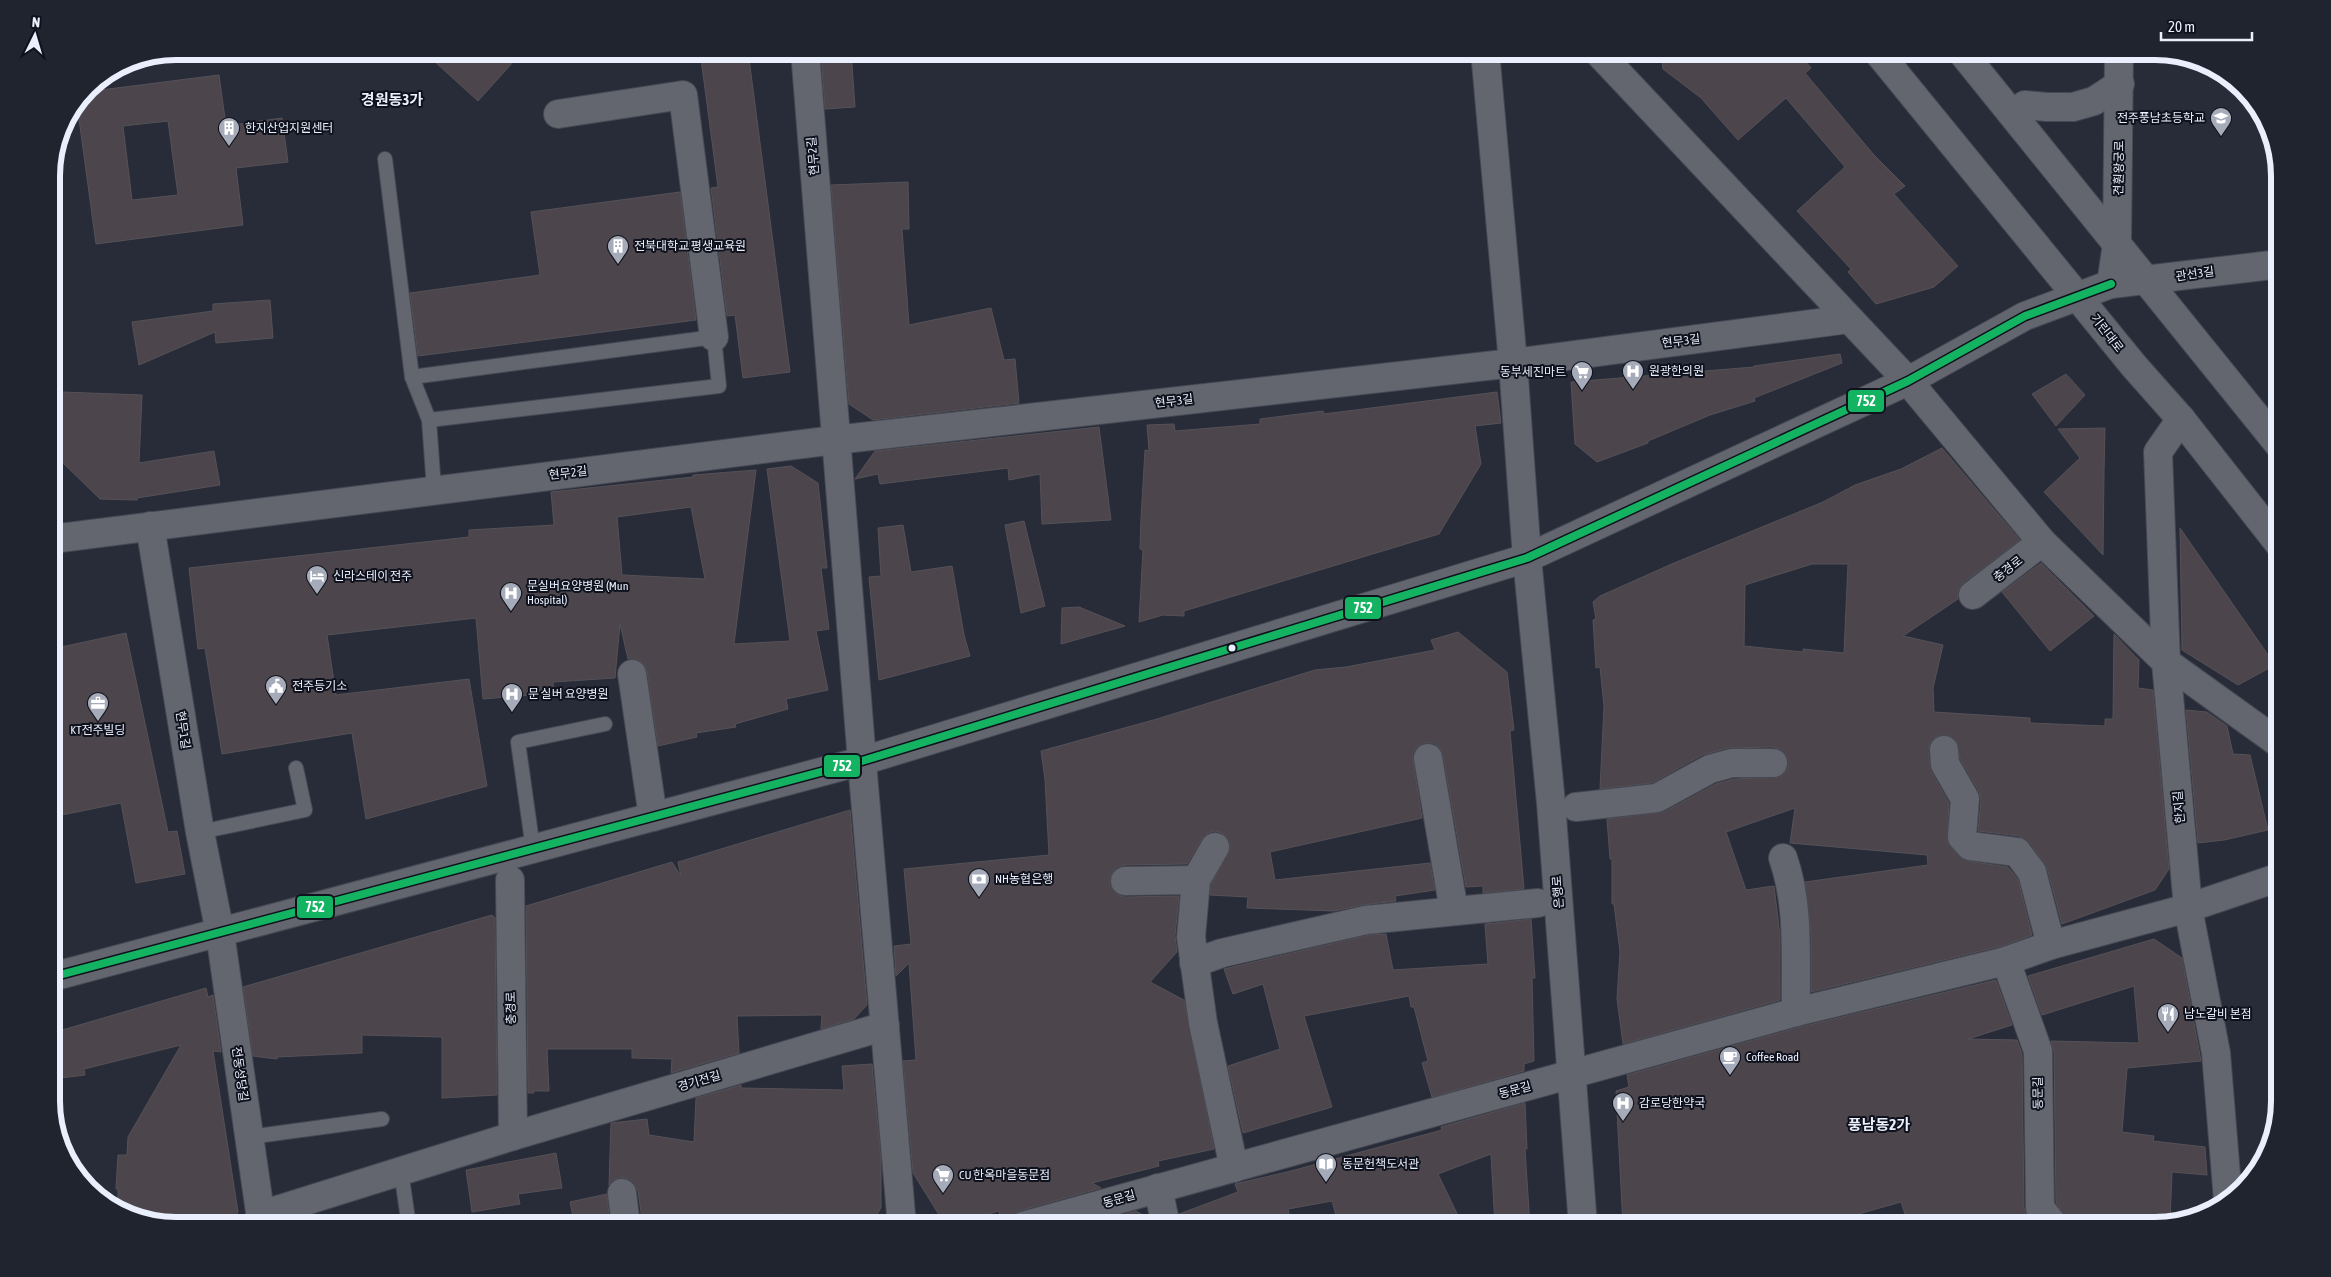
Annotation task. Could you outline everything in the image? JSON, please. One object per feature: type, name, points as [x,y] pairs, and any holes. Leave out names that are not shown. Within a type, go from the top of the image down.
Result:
[{"type":"street","name":"현무2길","points":[[806,60],[862,761]]},
{"type":"street","points":[[1486,60],[1513,363],[1528,558]]},
{"type":"street","points":[[1605,60],[1908,381],[2042,542],[2166,662],[2271,738]]},
{"type":"street","name":"기린대로","points":[[1884,60],[2079,296],[2134,366],[2181,419],[2271,534]]},
{"type":"street","points":[[1968,60],[2271,435]]},
{"type":"street","name":"견훤왕궁로","points":[[2111,284],[2118,244],[2119,60]]},
{"type":"street","points":[[2015,116],[2025,105],[2067,107],[2094,101],[2120,84]]},
{"type":"street","points":[[558,114],[683,95],[714,337]]},
{"type":"street","name":"관선3길","points":[[2111,284],[2271,265]]},
{"type":"street","points":[[60,975],[862,761],[1528,558],[1908,381],[2025,316],[2111,284]]},
{"type":"street","name":"현무3길","points":[[836,440],[1513,363],[1849,320]]},
{"type":"street","name":"한지길","points":[[2181,419],[2158,452],[2166,662],[2188,908],[2216,1053],[2227,1192]]},
{"type":"street","name":"현무2길","points":[[150,526],[836,440]]},
{"type":"street","points":[[60,538],[150,526]]},
{"type":"street","name":"현무1길","points":[[150,526],[200,832],[220,933]]},
{"type":"street","name":"충경로","points":[[1973,595],[2042,542]]},
{"type":"street","name":"은행로","points":[[1528,558],[1551,803],[1582,1217]]},
{"type":"street","points":[[632,674],[653,817]]},
{"type":"street","points":[[1944,750],[1945,764],[1965,799],[1962,837],[1970,846],[2018,852],[2032,872],[2051,945]]},
{"type":"street","points":[[1428,758],[1454,911]]},
{"type":"street","points":[[862,761],[901,1217]]},
{"type":"street","points":[[1576,807],[1657,798],[1710,770],[1732,763],[1773,763]]},
{"type":"street","points":[[1215,847],[1196,880],[1191,937],[1204,1023],[1234,1168]]},
{"type":"street","points":[[1783,858],[1790,876],[1794,915],[1796,1012]]},
{"type":"street","name":"충경로","points":[[510,880],[513,1136]]},
{"type":"street","points":[[1125,881],[1196,880]]},
{"type":"street","name":"동문길","points":[[1055,1217],[1796,1012],[2006,962],[2051,945],[2188,908],[2271,880]]},
{"type":"street","points":[[1194,962],[1222,953],[1366,920],[1538,903]]},
{"type":"street","name":"전동성당길","points":[[220,933],[261,1217]]},
{"type":"street","name":"동문길","points":[[2006,962],[2038,1051],[2040,1208],[2046,1217]]},
{"type":"street","name":"경기전길","points":[[513,1136],[885,1026]]},
{"type":"street","name":"전동성당길","points":[[270,1217],[401,1171],[513,1136]]},
{"type":"street","points":[[1158,1188],[1164,1217]]},
{"type":"street","points":[[622,1193],[625,1217]]},
{"type":"lane","points":[[385,159],[412,377],[429,420],[434,489]]},
{"type":"lane","points":[[412,377],[714,337],[719,386],[429,420]]},
{"type":"lane","points":[[532,849],[518,742],[606,724]]},
{"type":"lane","points":[[200,832],[305,810],[296,768]]},
{"type":"lane","points":[[249,1137],[382,1119]]},
{"type":"lane","points":[[401,1171],[408,1217]]},
{"type":"building","points":[[433,60],[515,60],[478,101]]},
{"type":"building","name":"전북대학교 평생교육원","points":[[701,60],[749,60],[790,372],[743,378],[735,315],[727,316],[711,188],[718,187]]},
{"type":"building","points":[[822,60],[852,60],[855,107],[825,109]]},
{"type":"building","points":[[1662,60],[1804,60],[1811,68],[1805,73],[1874,155],[1905,186],[1894,194],[1958,266],[1934,287],[1876,304],[1848,272],[1851,269],[1797,211],[1845,167],[1786,98],[1738,140],[1701,98],[1663,69]]},
{"type":"building","name":"한지산업지원센터","points":[[219,75],[226,126],[282,118],[288,162],[236,168],[243,225],[96,244],[78,114],[98,90]],"holes":[[[168,121],[178,195],[132,200],[123,126]]]},
{"type":"building","points":[[908,182],[909,229],[902,229],[909,325],[991,308],[1004,360],[1015,359],[1019,403],[873,420],[849,404],[831,185]]},
{"type":"building","name":"전북대학교 평생교육원","points":[[680,192],[696,320],[418,356],[410,293],[540,275],[531,212]]},
{"type":"building","points":[[270,300],[273,338],[216,343],[215,332],[139,365],[132,322],[213,311],[213,304]]},
{"type":"building","points":[[1840,354],[1842,363],[1754,398],[1755,401],[1710,415],[1648,441],[1648,443],[1597,462],[1575,444],[1571,382],[1754,367]]},
{"type":"building","points":[[2066,374],[2085,395],[2056,426],[2032,394]]},
{"type":"building","points":[[62,392],[142,395],[139,463],[214,451],[220,485],[137,498],[137,500],[100,499],[60,460]]},
{"type":"building","points":[[1497,392],[1501,423],[1475,426],[1481,464],[1439,534],[1184,611],[1184,616],[1163,615],[1139,622],[1143,550],[1140,549],[1141,519],[1145,450],[1149,451],[1147,425],[1174,424],[1175,431],[1260,424],[1260,419],[1323,411],[1324,414]]},
{"type":"building","points":[[1099,427],[1111,520],[1042,524],[1040,474],[1009,480],[1008,468],[880,484],[878,474],[855,479],[875,451]]},
{"type":"building","points":[[2105,428],[2103,555],[2044,492],[2080,458],[2058,429]]},
{"type":"building","points":[[1942,448],[2020,540],[1963,583],[1958,590],[1958,599],[1903,636],[1943,645],[1933,688],[1934,712],[2030,718],[2030,723],[2105,726],[2105,719],[2113,719],[2114,634],[2139,660],[2138,688],[2153,690],[2169,869],[2155,890],[2062,924],[2047,868],[2030,843],[2019,836],[1978,831],[1981,800],[1979,792],[1960,759],[1957,742],[1950,736],[1942,735],[1936,737],[1930,743],[1928,751],[1931,771],[1949,803],[1947,842],[1958,856],[1967,861],[2008,867],[2018,879],[2032,935],[2002,946],[1811,992],[1811,933],[1805,882],[1928,865],[1927,855],[1790,843],[1795,808],[1726,832],[1746,890],[1774,886],[1780,935],[1780,1000],[1623,1044],[1617,999],[1620,952],[1614,904],[1612,904],[1612,859],[1610,859],[1607,819],[1664,812],[1716,784],[1734,779],[1780,777],[1787,770],[1789,763],[1787,756],[1781,750],[1773,747],[1728,748],[1702,755],[1652,783],[1600,789],[1604,706],[1600,667],[1596,668],[1593,620],[1596,619],[1593,602],[1600,596],[1674,563],[1823,502],[1855,485],[1901,469]],"holes":[[[1812,564],[1848,564],[1844,653],[1803,649],[1803,652],[1744,646],[1745,585]]]},
{"type":"building","points":[[791,466],[818,483],[827,568],[821,568],[829,629],[816,631],[828,690],[786,699],[788,709],[735,724],[736,727],[696,733],[697,737],[658,746],[647,671],[644,664],[638,660],[628,659],[620,624],[615,678],[553,682],[554,693],[483,699],[476,618],[327,635],[336,695],[469,679],[487,786],[366,819],[352,733],[222,754],[205,648],[198,649],[189,568],[469,537],[469,530],[554,525],[551,492],[693,477],[693,475],[756,470],[734,644],[790,641],[767,469]],"holes":[[[691,507],[705,579],[622,575],[617,517]]]},
{"type":"building","points":[[1024,521],[1045,606],[1021,613],[1005,525]]},
{"type":"building","points":[[903,525],[911,572],[952,566],[964,635],[970,656],[879,680],[869,577],[881,576],[878,528]]},
{"type":"building","points":[[2180,528],[2271,659],[2271,667],[2238,685],[2182,650]]},
{"type":"building","points":[[2041,563],[2094,616],[2050,651],[2002,592]]},
{"type":"building","points":[[1079,607],[1125,626],[1061,644],[1062,608]]},
{"type":"building","points":[[1458,632],[1507,672],[1514,730],[1510,731],[1524,889],[1483,893],[1483,886],[1466,887],[1443,755],[1440,748],[1433,743],[1418,746],[1413,753],[1422,818],[1270,852],[1275,880],[1430,863],[1435,890],[1395,896],[1396,901],[1334,911],[1247,908],[1248,897],[1210,895],[1211,885],[1231,847],[1228,839],[1222,833],[1215,831],[1208,833],[1202,839],[1187,864],[1125,865],[1117,867],[1112,873],[1109,882],[1112,889],[1118,895],[1125,897],[1179,896],[1175,936],[1177,952],[1150,982],[1184,1000],[1214,1149],[1158,1161],[1159,1166],[1092,1183],[1101,1188],[1019,1211],[1011,1217],[1000,1217],[999,1211],[978,1217],[940,1217],[913,1173],[903,1061],[916,1060],[909,963],[896,976],[894,946],[911,944],[904,869],[1049,855],[1045,779],[1041,751],[1157,719],[1315,670],[1346,667],[1435,650],[1431,640]]},
{"type":"building","name":"KT전주빌딩","points":[[126,633],[168,832],[177,831],[185,874],[136,883],[121,803],[60,815],[60,647]]},
{"type":"building","points":[[2186,710],[2207,712],[2227,726],[2233,754],[2250,755],[2268,830],[2224,840],[2198,843]]},
{"type":"building","points":[[850,810],[867,1005],[854,1019],[821,1029],[822,1015],[737,1016],[739,1053],[671,1073],[672,1059],[632,1058],[632,1049],[547,1049],[549,1091],[533,1091],[534,1093],[528,1093],[526,906],[672,862],[681,876],[678,862]]},
{"type":"building","points":[[492,915],[495,918],[497,1095],[442,1098],[442,1037],[362,1035],[362,1053],[277,1057],[277,1059],[253,1056],[243,987]]},
{"type":"building","points":[[1531,919],[1535,978],[1532,978],[1534,1061],[1524,1064],[1524,1071],[1432,1097],[1422,1063],[1428,1061],[1414,1007],[1411,1007],[1409,996],[1304,1016],[1332,1107],[1243,1133],[1228,1066],[1280,1049],[1263,984],[1233,994],[1224,969],[1369,935],[1386,934],[1393,970],[1488,964],[1485,924]]},
{"type":"building","points":[[2154,939],[2182,958],[2201,1061],[2127,1068],[2122,1132],[2154,1136],[2153,1141],[2205,1147],[2207,1175],[2172,1172],[2170,1216],[2065,1217],[2056,1203],[2054,1051],[2051,1041],[2139,1043],[2134,986],[2042,1015],[2028,976]]},
{"type":"building","points":[[1996,980],[2012,1025],[1968,1039],[2017,1040],[2022,1054],[2024,1208],[2028,1217],[1906,1217],[1901,1202],[1848,1217],[1623,1217],[1616,1091],[1629,1087],[1627,1075],[1800,1027]]},
{"type":"building","points":[[206,988],[208,997],[213,995],[221,1052],[213,1051],[238,1212],[234,1217],[168,1217],[139,1211],[118,1202],[118,1189],[116,1189],[118,1155],[127,1155],[128,1137],[181,1045],[84,1069],[85,1075],[60,1078],[60,1031]]},
{"type":"building","points":[[872,1064],[881,1159],[881,1208],[876,1217],[782,1217],[781,1213],[760,1217],[642,1217],[638,1191],[634,1183],[629,1179],[621,1177],[613,1180],[609,1185],[611,1123],[647,1119],[649,1135],[694,1142],[696,1098],[741,1085],[741,1088],[844,1090],[842,1066]]},
{"type":"building","points":[[1525,1103],[1527,1149],[1525,1149],[1529,1217],[1494,1217],[1491,1154],[1438,1174],[1459,1217],[1336,1217],[1332,1201],[1288,1209],[1290,1217],[1180,1217],[1179,1214],[1238,1192],[1235,1184],[1291,1171],[1442,1130],[1441,1127]]},
{"type":"building","points":[[556,1153],[562,1188],[518,1194],[520,1204],[472,1212],[466,1170]]},
{"type":"building","points":[[607,1194],[609,1217],[573,1217],[570,1202]]},
{"type":"building","points":[[1136,1211],[1146,1217],[1114,1217]]},
{"type":"transit line","name":"752","points":[[60,975],[862,761],[1527,558],[1908,381],[2025,316],[2111,284]]},
{"type":"place","name":"전주풍남초등학교","points":[[2221,137]]},
{"type":"place","name":"한지산업지원센터","points":[[229,147]]},
{"type":"place","name":"전북대학교 평생교육원","points":[[618,265]]},
{"type":"place","name":"원광한의원","points":[[1633,390]]},
{"type":"place","name":"동부세진마트","points":[[1582,391]]},
{"type":"place","name":"신라스테이 전주","points":[[317,595]]},
{"type":"place","name":"문실버요양병원 (Mun Hospital)","points":[[511,612]]},
{"type":"place","name":"전주등기소","points":[[276,705]]},
{"type":"place","name":"문 실버 요양병원","points":[[512,713]]},
{"type":"place","name":"KT전주빌딩","points":[[98,722]]},
{"type":"place","name":"NH농협은행","points":[[979,898]]},
{"type":"place","name":"남노갈비 본점","points":[[2168,1033]]},
{"type":"place","name":"Coffee Road","points":[[1730,1076]]},
{"type":"place","name":"감로당한약국","points":[[1623,1122]]},
{"type":"place","name":"동문헌책도서관","points":[[1326,1183]]},
{"type":"place","name":"CU 한옥마을동문점","points":[[943,1194]]},
{"type":"district","name":"경원동3가","points":[[392,99]]},
{"type":"district","name":"풍남동2가","points":[[1879,1124]]}]
